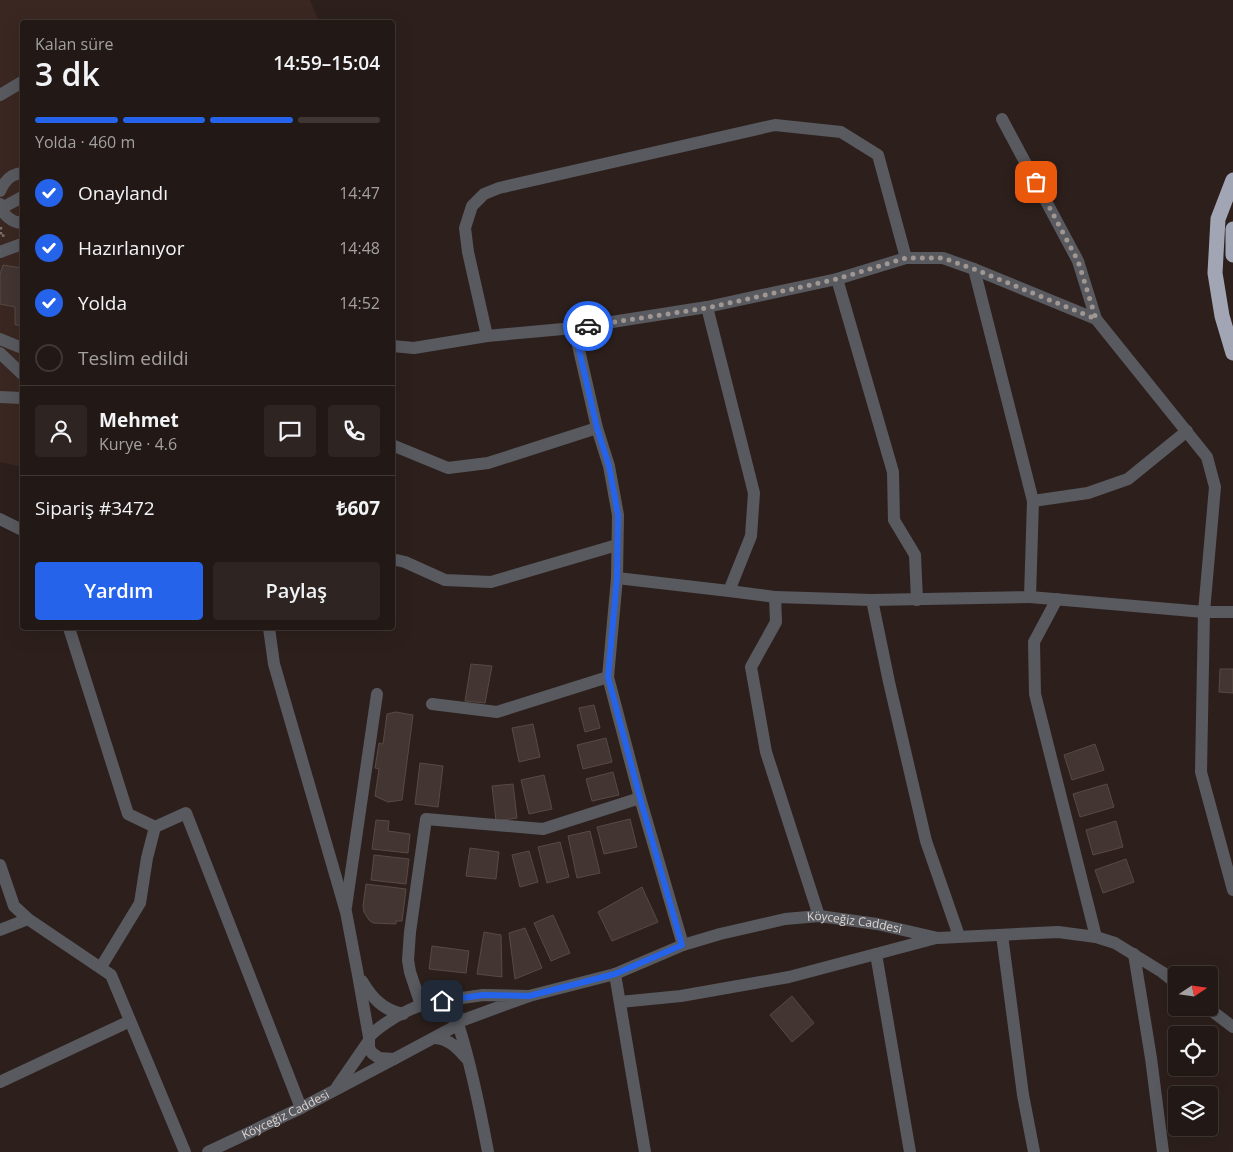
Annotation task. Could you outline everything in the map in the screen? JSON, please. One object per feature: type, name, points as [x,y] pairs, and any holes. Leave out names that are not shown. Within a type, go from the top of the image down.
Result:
[{"type":"highway","points":[[1233,180],[1218,219],[1215,273],[1222,316],[1233,353]]},
{"type":"highway","points":[[1233,229],[1233,255]]},
{"type":"street","points":[[0,95],[20,83]]},
{"type":"street","points":[[1002,119],[1078,261],[1096,319],[1207,457],[1214,488],[1204,612],[1201,772],[1233,890]]},
{"type":"street","points":[[487,336],[468,252],[465,228],[472,206],[484,194],[499,188],[775,125],[841,132],[878,156],[906,258]]},
{"type":"street","points":[[0,191],[3,184],[18,174]]},
{"type":"street","points":[[20,196],[0,207],[10,219],[20,222]]},
{"type":"street","points":[[0,252],[20,245]]},
{"type":"street","points":[[395,346],[414,348],[487,336],[574,328],[707,308],[837,279],[906,258],[943,258],[1096,319]]},
{"type":"street","points":[[974,269],[1033,501],[1030,597]]},
{"type":"street","points":[[837,279],[893,472],[894,520],[915,556],[916,600]]},
{"type":"street","points":[[707,308],[754,493],[751,536],[729,591]]},
{"type":"street","points":[[574,328],[597,428],[609,466],[618,515],[617,578],[608,677],[682,945]]},
{"type":"street","points":[[0,339],[20,347]]},
{"type":"street","points":[[0,353],[20,372]]},
{"type":"street","points":[[0,397],[20,398]]},
{"type":"street","points":[[395,446],[448,468],[488,463],[597,428]]},
{"type":"street","points":[[1033,501],[1088,493],[1128,479],[1187,431]]},
{"type":"street","points":[[0,519],[20,529]]},
{"type":"street","points":[[395,560],[405,562],[445,580],[491,582],[617,545]]},
{"type":"street","points":[[617,578],[776,596],[872,600],[1030,597],[1204,612],[1233,612]]},
{"type":"street","points":[[776,596],[776,622],[751,667],[766,752],[819,916]]},
{"type":"street","points":[[872,600],[888,682],[926,841],[959,936]]},
{"type":"street","points":[[1057,600],[1034,642],[1035,694],[1096,937]]},
{"type":"street","points":[[70,630],[128,814],[156,827]]},
{"type":"street","points":[[269,630],[274,664],[346,912],[372,1052],[380,1058],[394,1059]]},
{"type":"street","points":[[432,704],[497,712],[608,677]]},
{"type":"street","points":[[346,912],[376,694]]},
{"type":"street","points":[[422,1005],[413,984],[408,960],[410,932],[426,819],[543,829],[640,798]]},
{"type":"street","points":[[101,967],[140,903],[147,858],[156,827],[186,813],[301,1108]]},
{"type":"street","points":[[0,865],[14,906],[28,919],[101,967],[110,975],[185,1152]]},
{"type":"street","name":"Köyceğiz Caddesi","points":[[208,1152],[301,1108],[434,1038],[452,1028],[458,1022],[529,996],[615,974],[682,945],[785,919],[819,916],[877,924],[938,938],[1058,932],[1096,937],[1115,943],[1168,977]]},
{"type":"street","points":[[0,930],[28,919]]},
{"type":"street","points":[[1002,935],[1024,1095],[1034,1152]]},
{"type":"street","points":[[620,1002],[680,996],[790,977],[938,938]]},
{"type":"street","points":[[876,954],[910,1152]]},
{"type":"street","points":[[1134,954],[1151,1058],[1163,1152]]},
{"type":"street","points":[[615,974],[645,1152]]},
{"type":"street","points":[[358,975],[366,989],[379,1004],[392,1012],[403,1014]]},
{"type":"street","name":"Köyceğiz Caddesi","points":[[336,1089],[369,1040],[383,1024],[403,1014],[422,1005],[483,995],[529,996]]},
{"type":"street","points":[[442,1001],[454,1005],[458,1012],[458,1022],[471,1064],[488,1152]]},
{"type":"street","points":[[1218,1016],[1233,1027]]},
{"type":"street","points":[[0,1082],[130,1021]]},
{"type":"street","points":[[434,1038],[443,1038],[455,1046],[471,1064]]},
{"type":"shaded area","points":[[0,0],[310,0],[318,20],[20,20],[20,467],[0,462]]},
{"type":"building","points":[[3,265],[20,268],[20,325],[15,325],[15,307],[0,304],[0,274]]},
{"type":"building","points":[[471,664],[492,666],[485,703],[465,701]]},
{"type":"building","points":[[1220,669],[1233,669],[1233,693],[1219,692]]},
{"type":"building","points":[[594,705],[600,728],[585,732],[579,708]]},
{"type":"building","points":[[396,712],[413,715],[402,800],[388,802],[375,796],[379,769],[375,768],[379,743],[383,744],[387,714]]},
{"type":"building","points":[[533,724],[540,757],[519,762],[512,728]]},
{"type":"building","points":[[606,738],[612,762],[583,769],[577,745]]},
{"type":"building","points":[[1095,744],[1104,770],[1072,780],[1064,755]]},
{"type":"building","points":[[420,763],[443,766],[438,807],[415,804]]},
{"type":"building","points":[[613,772],[619,795],[592,801],[586,779]]},
{"type":"building","points":[[544,775],[552,809],[529,814],[521,780]]},
{"type":"building","points":[[513,784],[517,818],[496,821],[492,786]]},
{"type":"building","points":[[1107,784],[1114,807],[1080,817],[1073,794]]},
{"type":"building","points":[[630,819],[637,847],[604,854],[597,827]]},
{"type":"building","points":[[376,820],[389,821],[388,831],[410,834],[408,853],[372,849]]},
{"type":"building","points":[[1116,821],[1123,847],[1093,855],[1086,830]]},
{"type":"building","points":[[590,831],[600,873],[577,878],[568,836]]},
{"type":"building","points":[[560,842],[569,877],[547,883],[538,847]]},
{"type":"building","points":[[470,848],[499,852],[496,879],[466,876]]},
{"type":"building","points":[[529,851],[538,882],[520,887],[512,855]]},
{"type":"building","points":[[374,855],[409,859],[406,884],[371,880]]},
{"type":"building","points":[[1126,859],[1134,882],[1103,893],[1095,870]]},
{"type":"building","points":[[366,884],[406,889],[402,921],[396,921],[396,924],[373,923],[369,920],[363,906]]},
{"type":"building","points":[[642,887],[658,922],[612,941],[598,912]]},
{"type":"building","points":[[553,915],[570,953],[551,961],[534,923]]},
{"type":"building","points":[[525,928],[542,968],[515,979],[509,933]]},
{"type":"building","points":[[484,932],[501,935],[502,977],[477,974]]},
{"type":"building","points":[[432,946],[469,951],[466,973],[429,969]]},
{"type":"building","points":[[792,996],[814,1023],[792,1042],[770,1015]]},
{"type":"way so far","points":[[588,326],[707,308],[837,279],[906,258],[943,258],[1096,319],[1078,261],[1036,182]]},
{"type":"route","points":[[442,1001],[483,995],[529,996],[615,974],[682,945],[608,677],[617,578],[618,515],[609,466],[597,428],[574,328],[588,326]]}]
